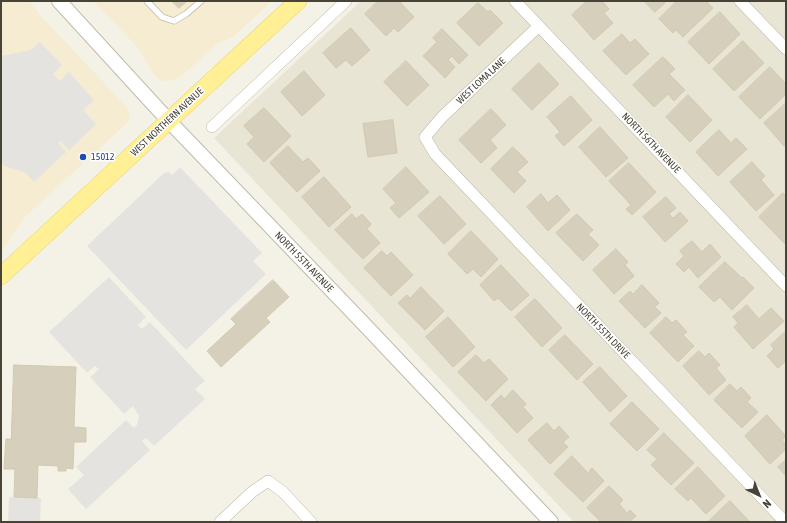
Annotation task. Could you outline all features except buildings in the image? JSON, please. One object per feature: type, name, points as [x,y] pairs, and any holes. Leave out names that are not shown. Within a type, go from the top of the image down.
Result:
[{"type":"main road","name":"WEST NORTHERN AVENUE","points":[[1,276],[298,1]]},
{"type":"street","name":"NORTH 55TH AVENUE","points":[[59,1],[168,120],[363,322],[551,522]]},
{"type":"street","points":[[212,127],[346,1]]},
{"type":"street","name":"NORTH 56TH AVENUE","points":[[515,1],[786,286]]},
{"type":"street","points":[[740,1],[786,49]]},
{"type":"street","name":"WEST LOMA LANE","points":[[425,137],[442,117],[539,26]]},
{"type":"street","name":"NORTH 55TH DRIVE","points":[[425,137],[434,154],[785,522]]},
{"type":"street","points":[[220,522],[252,492],[268,482],[282,492],[311,522]]},
{"type":"lane","points":[[147,1],[162,17],[174,21],[186,14],[201,1]]},
{"type":"shaded area","points":[[1,1],[29,1],[40,15],[125,105],[128,109],[130,119],[25,217],[1,252]]},
{"type":"shaded area","points":[[91,1],[272,1],[233,37],[217,44],[184,74],[175,80],[163,81],[154,75],[139,49],[96,4]]},
{"type":"shaded area","points":[[361,1],[786,1],[786,522],[574,522],[214,138]]},
{"type":"shaded area","points":[[40,42],[62,65],[53,74],[60,81],[69,72],[94,100],[83,110],[96,124],[69,150],[61,141],[58,143],[66,152],[34,182],[26,173],[4,166],[1,163],[1,56],[31,50]]},
{"type":"shaded area","points":[[180,167],[262,253],[253,261],[266,274],[186,350],[87,246],[164,173],[169,172],[172,175]]},
{"type":"shaded area","points":[[109,277],[146,317],[138,325],[142,329],[150,322],[205,381],[195,389],[205,399],[154,446],[146,438],[142,441],[150,450],[86,509],[68,489],[84,475],[76,467],[126,420],[134,428],[137,425],[139,416],[133,406],[124,414],[90,377],[99,369],[95,366],[87,373],[49,332]]},
{"type":"shaded area","points":[[9,497],[41,498],[40,522],[8,522]]},
{"type":"place","name":"15012","points":[[83,157]]}]
